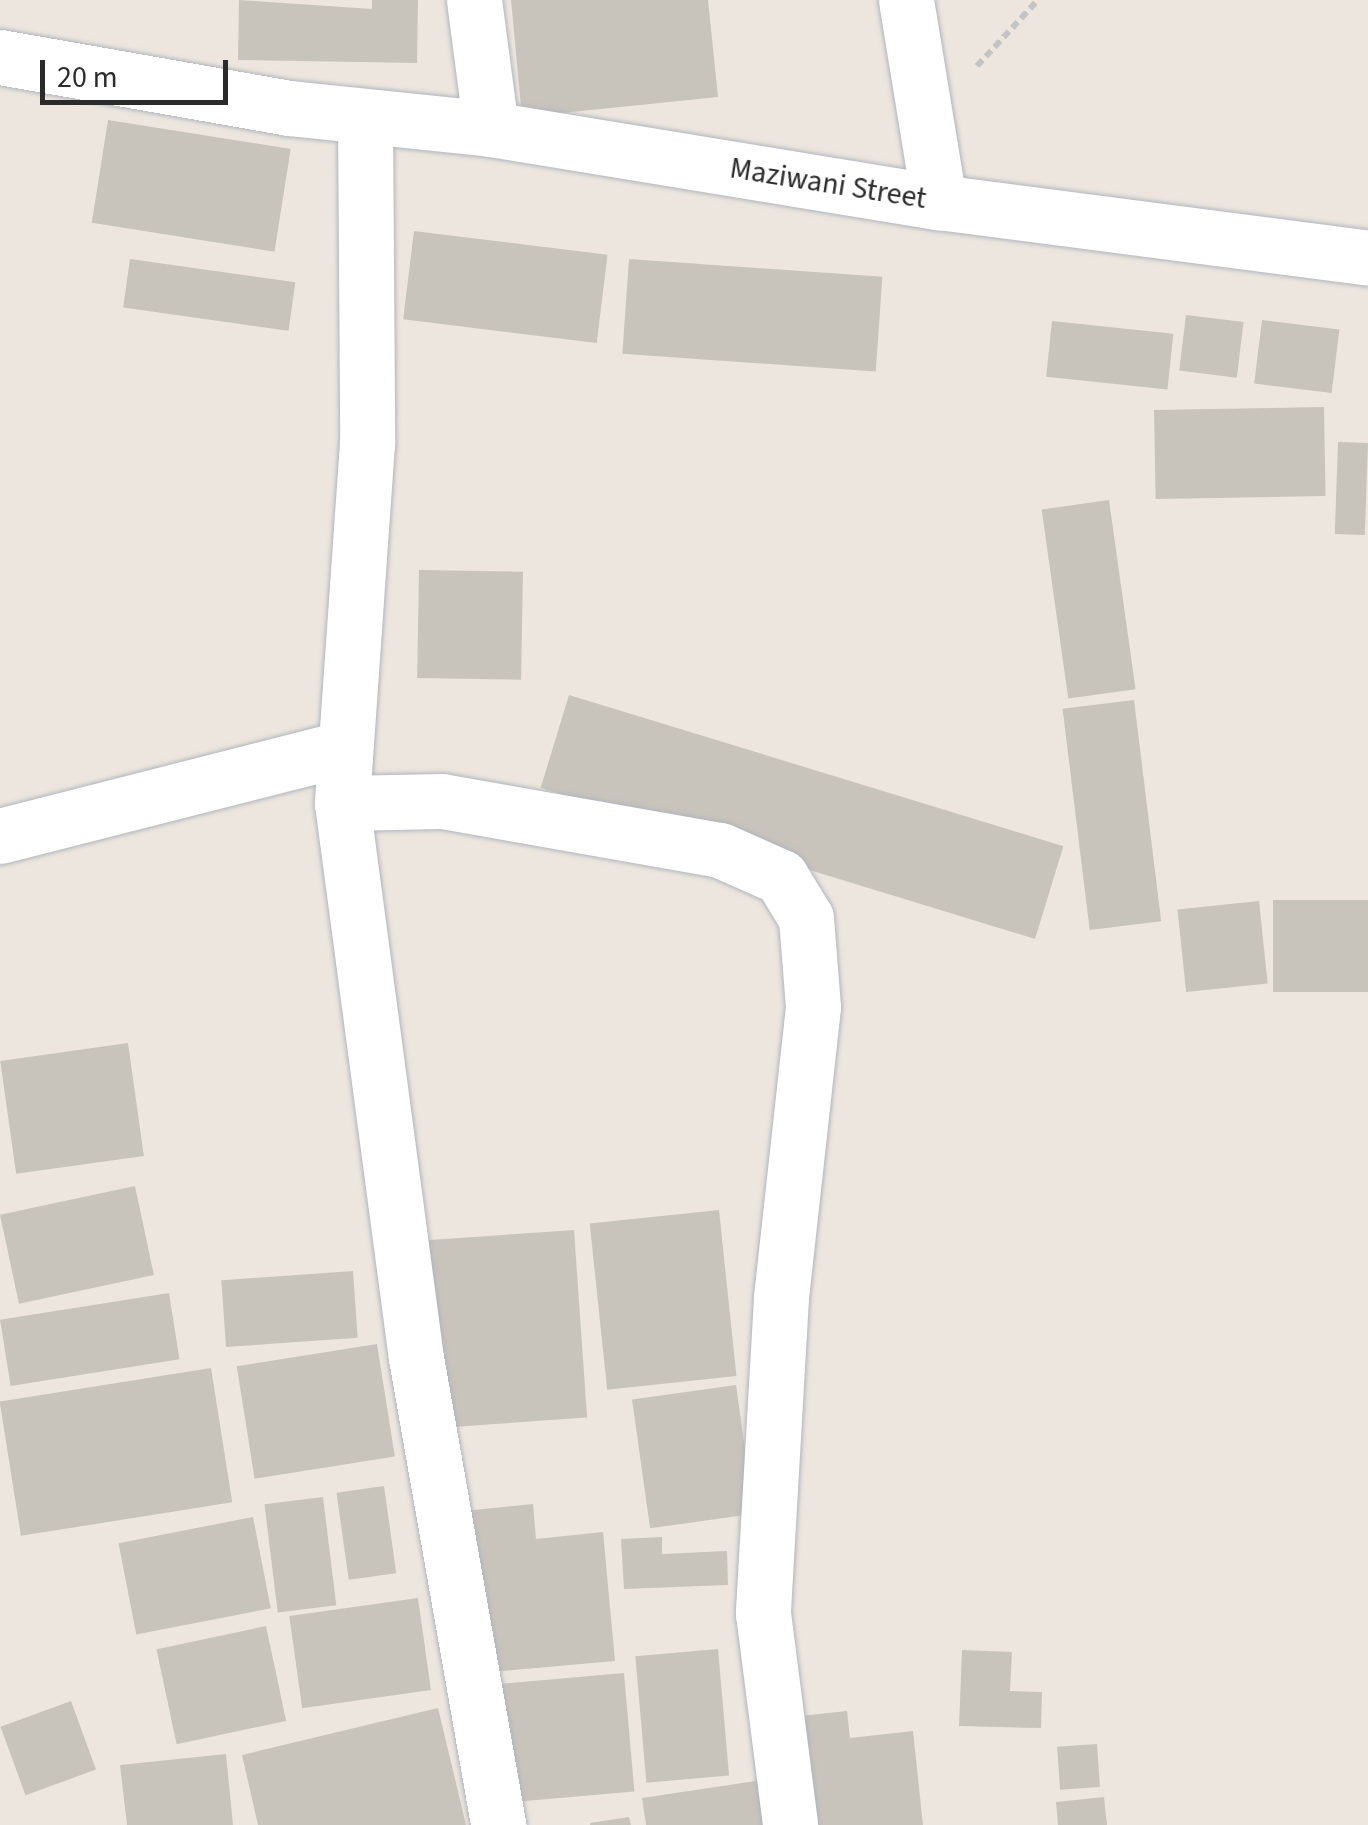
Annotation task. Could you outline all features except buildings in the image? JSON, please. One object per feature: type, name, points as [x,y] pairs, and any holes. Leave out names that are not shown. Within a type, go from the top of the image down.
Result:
[{"type":"street","points":[[474,0],[490,129]]},
{"type":"street","points":[[906,0],[939,202]]},
{"type":"street","name":"Maziwani Street","points":[[0,57],[289,108],[490,129],[939,202],[1368,258]]},
{"type":"street","points":[[365,116],[367,443],[342,803],[416,1358],[498,1825]]},
{"type":"street","points":[[0,836],[344,748]]},
{"type":"street","points":[[342,803],[481,806],[720,850],[780,877],[806,918],[812,1007],[781,1298],[763,1613],[790,1825]]}]
